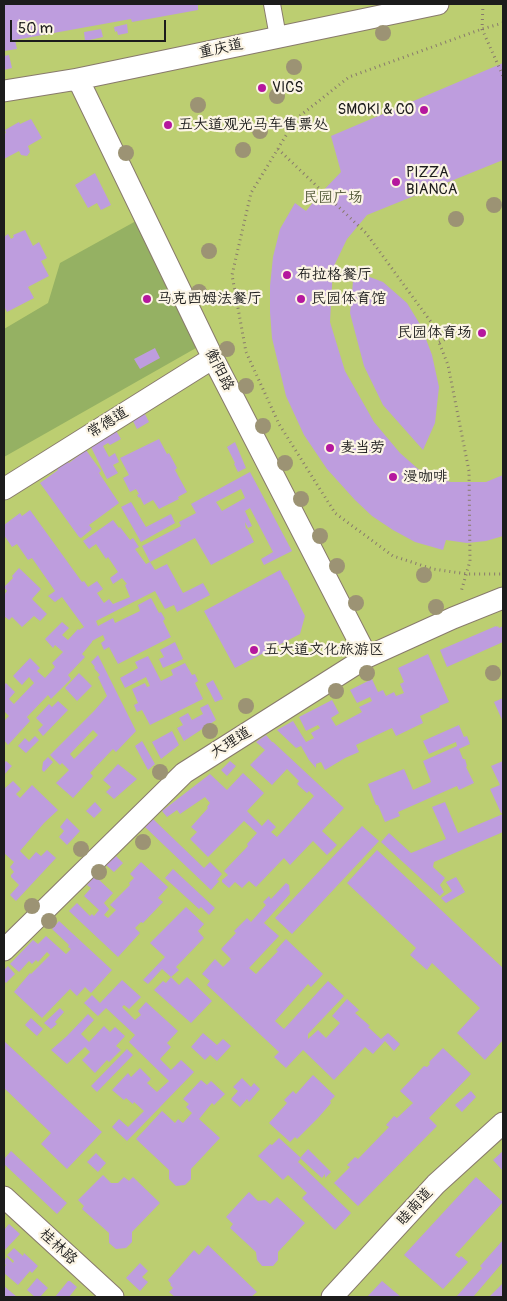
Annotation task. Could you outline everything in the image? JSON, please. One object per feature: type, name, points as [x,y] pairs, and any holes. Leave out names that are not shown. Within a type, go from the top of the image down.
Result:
[{"type":"street","points":[[272,4],[278,37]]},
{"type":"street","name":"重庆道","points":[[4,90],[78,79],[438,4]]},
{"type":"street","name":"衡阳路","points":[[78,79],[213,358],[367,657]]},
{"type":"street","name":"常德道","points":[[4,489],[213,358]]},
{"type":"street","name":"大理道","points":[[4,950],[184,772],[367,657],[453,618],[503,598]]},
{"type":"street","name":"睦南道","points":[[332,1297],[436,1184],[503,1123]]},
{"type":"street","name":"桂林路","points":[[4,1197],[113,1297]]},
{"type":"path","points":[[484,4],[482,29],[503,76]]},
{"type":"path","points":[[503,23],[350,77],[296,119],[251,193],[232,275],[246,352],[279,424],[335,513],[393,556],[433,569],[467,574],[503,574]]},
{"type":"path","points":[[278,149],[366,233],[431,322],[448,366],[469,471],[470,561],[453,618]]},
{"type":"path","points":[[439,342],[456,335]]},
{"type":"green space","name":"五大道文化旅游区","points":[[4,4],[503,4],[503,1297],[4,1297]]},
{"type":"green space","points":[[136,221],[196,348],[4,457],[4,329],[48,303],[60,263]]},
{"type":"building","points":[[4,4],[198,4],[198,10],[132,22],[131,19],[15,40],[17,49],[4,51]]},
{"type":"building","points":[[127,24],[128,33],[118,35],[117,31],[115,32],[114,27]]},
{"type":"building","points":[[101,29],[103,37],[85,41],[84,32]]},
{"type":"building","points":[[9,55],[12,68],[4,70],[4,56]]},
{"type":"building","name":"民园体育馆","points":[[503,63],[503,160],[367,215],[347,239],[333,268],[330,322],[345,371],[374,422],[400,453],[425,475],[451,482],[486,482],[503,475],[503,536],[486,541],[467,543],[446,540],[443,550],[415,542],[372,516],[327,469],[304,435],[286,396],[272,338],[270,286],[273,257],[280,229],[295,203],[306,211],[341,172],[331,136]]},
{"type":"building","points":[[31,119],[42,138],[28,146],[30,152],[27,156],[21,155],[19,151],[4,159],[5,130],[19,122],[20,124]]},
{"type":"building","points":[[95,173],[111,205],[101,210],[97,203],[88,208],[75,185]]},
{"type":"building","points":[[25,230],[33,246],[39,242],[47,258],[41,261],[49,276],[28,287],[34,298],[7,312],[4,306],[4,237],[8,234],[11,239],[14,237],[13,235]]},
{"type":"building","points":[[354,271],[383,282],[407,303],[421,326],[432,355],[439,387],[435,423],[423,450],[383,405],[364,366],[350,313]]},
{"type":"building","points":[[155,348],[160,358],[140,369],[134,359]]},
{"type":"building","points":[[144,412],[149,422],[137,429],[132,419]]},
{"type":"building","points":[[115,429],[121,439],[110,445],[108,443],[103,446],[109,457],[115,453],[119,462],[113,465],[118,473],[107,479],[89,443]]},
{"type":"building","points":[[159,439],[177,468],[175,470],[187,492],[178,497],[179,499],[159,509],[153,500],[144,505],[137,495],[139,494],[136,489],[130,492],[123,478],[129,475],[120,458]]},
{"type":"building","points":[[235,442],[246,468],[238,472],[227,447]]},
{"type":"building","points":[[86,450],[101,471],[99,473],[119,503],[89,525],[92,529],[81,538],[40,483],[58,470],[56,468],[66,460],[69,463]]},
{"type":"building","points":[[250,472],[292,551],[264,565],[261,559],[273,552],[250,508],[245,511],[252,526],[248,528],[245,522],[246,529],[254,542],[211,565],[195,538],[150,562],[142,546],[181,526],[179,522],[196,513],[191,504]],"holes":[[[241,489],[245,498],[222,511],[216,502]]]},
{"type":"building","points":[[131,502],[146,527],[171,514],[175,523],[141,542],[121,507]]},
{"type":"building","points":[[30,510],[82,582],[84,581],[88,587],[97,581],[103,589],[97,593],[104,603],[109,599],[113,604],[130,597],[125,585],[127,584],[122,578],[113,584],[110,578],[118,572],[108,557],[106,559],[96,544],[89,549],[83,541],[113,520],[130,540],[133,538],[139,547],[135,549],[146,564],[150,562],[155,570],[167,564],[183,593],[203,583],[210,595],[177,612],[174,605],[165,609],[155,591],[96,621],[98,626],[113,618],[115,623],[140,611],[138,605],[151,598],[159,613],[161,612],[165,619],[163,621],[171,637],[118,664],[109,647],[104,650],[101,643],[105,640],[103,635],[92,641],[82,654],[85,657],[68,675],[71,679],[51,699],[48,695],[27,717],[30,721],[8,745],[4,740],[4,721],[9,716],[4,711],[4,685],[6,683],[15,692],[9,699],[14,704],[34,683],[29,677],[22,685],[13,676],[30,658],[40,668],[37,671],[45,678],[55,667],[52,663],[63,652],[55,645],[53,648],[45,639],[62,622],[69,628],[62,635],[68,640],[78,629],[84,627],[62,597],[55,602],[48,596],[55,591],[32,558],[28,560],[17,544],[12,547],[4,535],[4,525],[20,513],[22,516]]},
{"type":"building","points":[[19,568],[41,589],[32,599],[47,614],[40,621],[34,616],[22,627],[12,617],[9,620],[4,616],[4,595],[7,591],[4,587]]},
{"type":"building","points":[[280,570],[305,616],[300,634],[235,668],[204,611]]},
{"type":"building","points":[[496,626],[499,628],[503,626],[503,642],[447,667],[440,650]]},
{"type":"building","points":[[175,642],[183,659],[163,668],[159,659],[164,657],[160,650]]},
{"type":"building","points":[[428,654],[449,702],[420,716],[423,723],[396,736],[392,728],[364,741],[356,745],[359,752],[325,770],[321,762],[316,764],[316,768],[301,746],[296,748],[277,730],[293,721],[306,742],[314,738],[311,733],[320,728],[318,725],[306,731],[299,717],[332,700],[339,713],[331,718],[336,726],[362,712],[359,707],[372,701],[370,697],[357,703],[350,690],[372,679],[378,692],[383,690],[386,696],[394,692],[396,696],[404,693],[400,684],[404,682],[398,668]]},
{"type":"building","points":[[98,655],[136,731],[116,752],[113,749],[90,773],[93,776],[73,798],[56,783],[69,770],[62,763],[60,765],[50,755],[107,696],[98,677],[100,675],[91,662]],"holes":[[[93,730],[98,735],[74,759],[70,754]]]},
{"type":"building","points":[[148,656],[161,681],[173,675],[171,670],[185,663],[192,675],[195,674],[198,681],[195,683],[203,699],[150,725],[142,710],[137,712],[134,705],[138,703],[132,689],[145,683],[147,687],[150,686],[146,677],[125,688],[120,678],[138,668],[135,662]]},
{"type":"building","points":[[79,673],[92,686],[77,701],[65,688]]},
{"type":"building","points":[[213,680],[223,699],[215,702],[206,684]]},
{"type":"building","points":[[503,698],[503,722],[494,702]]},
{"type":"building","points":[[58,701],[68,710],[43,736],[38,730],[43,725],[36,718],[49,704],[52,707]]},
{"type":"building","points":[[208,704],[216,720],[184,741],[177,728],[183,725],[179,718],[188,713],[192,720],[203,714],[200,708]]},
{"type":"building","points":[[459,725],[464,737],[467,736],[470,744],[459,749],[474,783],[459,790],[457,786],[398,812],[400,816],[385,822],[368,784],[404,769],[413,790],[431,782],[423,761],[457,746],[456,742],[429,754],[423,741]]},
{"type":"building","points":[[172,731],[179,745],[161,759],[152,742]]},
{"type":"building","points":[[266,735],[344,808],[322,831],[337,845],[327,855],[313,841],[290,865],[284,858],[256,887],[249,881],[242,888],[235,882],[229,888],[222,882],[228,875],[224,871],[248,846],[247,844],[257,833],[244,821],[208,857],[190,839],[197,832],[191,827],[208,808],[210,803],[205,797],[180,814],[177,810],[167,817],[162,811],[210,774],[227,790],[243,773],[264,793],[247,811],[262,826],[268,819],[276,827],[271,832],[277,837],[314,796],[309,791],[307,793],[297,784],[299,781],[287,769],[272,785],[250,765],[265,750],[256,742]]},
{"type":"building","points":[[35,736],[39,740],[26,753],[18,746],[25,738],[29,742]]},
{"type":"building","points":[[142,741],[155,764],[148,770],[135,746]]},
{"type":"building","points":[[48,757],[53,762],[44,772],[42,770],[43,762]]},
{"type":"building","points":[[6,761],[12,766],[4,775],[4,763]]},
{"type":"building","points":[[230,761],[236,766],[227,776],[221,770]]},
{"type":"building","points":[[503,761],[503,813],[501,813],[490,789],[500,785],[491,766]]},
{"type":"building","points":[[118,764],[137,779],[114,799],[106,792],[111,787],[103,780]]},
{"type":"building","points":[[13,781],[21,789],[16,794],[20,798],[32,785],[58,810],[20,851],[29,860],[36,852],[41,856],[47,850],[56,858],[16,901],[10,895],[19,885],[11,877],[14,872],[10,867],[14,862],[4,853],[4,789]]},
{"type":"building","points":[[95,802],[102,810],[94,818],[86,811]]},
{"type":"building","points":[[445,802],[458,833],[503,814],[503,832],[434,862],[433,867],[445,878],[440,885],[444,892],[440,896],[381,842],[389,833],[411,853],[446,839],[432,807]]},
{"type":"building","points":[[67,818],[80,831],[67,845],[59,837],[64,831],[60,827]]},
{"type":"building","points":[[153,819],[204,868],[210,862],[222,874],[211,890],[145,827]]},
{"type":"building","points":[[362,826],[379,841],[292,934],[275,918]]},
{"type":"building","points":[[377,850],[503,968],[503,1040],[485,1060],[457,1033],[480,1008],[432,963],[427,970],[410,955],[416,948],[347,883]]},
{"type":"building","points":[[116,856],[123,863],[114,872],[106,865]]},
{"type":"building","points":[[141,862],[168,887],[158,898],[163,902],[143,923],[141,922],[135,928],[140,933],[118,957],[69,911],[77,903],[90,916],[92,914],[94,916],[99,910],[84,896],[91,888],[87,885],[95,876],[113,893],[104,903],[109,909],[104,915],[108,918],[116,910],[110,905],[130,885],[129,883],[134,878],[130,874]]},
{"type":"building","points":[[173,869],[215,908],[209,915],[201,907],[199,909],[165,878]]},
{"type":"building","points":[[456,877],[465,892],[446,903],[441,898],[452,891],[446,882]]},
{"type":"building","points":[[286,883],[289,885],[290,894],[264,923],[279,936],[249,968],[256,974],[278,951],[276,950],[286,939],[323,974],[311,987],[308,984],[275,1021],[284,1029],[328,981],[344,996],[308,1034],[308,1039],[318,1030],[326,1038],[340,1023],[332,1016],[347,999],[359,1010],[355,1013],[381,1039],[388,1033],[400,1044],[394,1051],[385,1041],[373,1054],[365,1047],[334,1080],[303,1050],[286,1068],[274,1057],[279,1052],[207,985],[210,981],[202,974],[215,959],[223,967],[231,959],[221,949],[236,933],[234,931],[247,918],[251,922],[266,905],[263,902],[269,896],[271,899]]},
{"type":"building","points":[[186,907],[204,924],[198,931],[204,938],[176,967],[179,970],[171,977],[162,969],[148,984],[143,980],[165,957],[150,943]]},
{"type":"building","points":[[59,921],[112,970],[91,993],[85,987],[77,996],[70,989],[42,1018],[14,992],[30,973],[50,955],[47,952],[38,962],[36,960],[32,964],[29,961],[19,972],[10,964],[33,940],[38,944],[46,936],[66,954],[71,949],[68,947],[69,945],[52,929]]},
{"type":"building","points":[[8,966],[15,974],[6,983],[4,981],[4,970]]},
{"type":"building","points":[[171,977],[179,985],[187,977],[212,1001],[191,1023],[154,990],[163,981],[166,983]]},
{"type":"building","points":[[122,980],[141,997],[129,1009],[124,1005],[122,1007],[135,1020],[141,1015],[138,1011],[146,1002],[178,1031],[167,1043],[171,1047],[160,1059],[171,1070],[181,1060],[194,1072],[127,1141],[112,1127],[119,1119],[128,1127],[144,1111],[134,1102],[133,1104],[126,1098],[124,1100],[112,1090],[128,1073],[131,1077],[140,1068],[151,1079],[147,1083],[157,1092],[169,1081],[129,1042],[135,1035],[106,1008],[98,1016],[84,1003],[92,995],[100,1003]]},
{"type":"building","points":[[60,1008],[64,1012],[55,1022],[57,1024],[51,1029],[44,1023]]},
{"type":"building","points":[[88,1014],[94,1020],[81,1034],[89,1042],[104,1026],[110,1032],[115,1027],[125,1036],[116,1046],[121,1050],[109,1062],[107,1060],[95,1073],[82,1060],[90,1052],[85,1047],[67,1064],[51,1050]]},
{"type":"building","points":[[31,1018],[43,1029],[37,1036],[25,1025]]},
{"type":"building","points":[[203,1033],[217,1045],[223,1039],[231,1046],[217,1061],[210,1055],[205,1060],[191,1047]]},
{"type":"building","points":[[4,1041],[102,1132],[67,1169],[41,1144],[51,1133],[4,1088]]},
{"type":"building","points":[[443,1048],[471,1074],[429,1118],[437,1126],[358,1206],[334,1183],[350,1167],[347,1165],[355,1157],[358,1159],[389,1127],[386,1125],[394,1116],[397,1118],[413,1103],[400,1091],[424,1066],[427,1067],[430,1064],[429,1062]]},
{"type":"building","points":[[127,1049],[133,1055],[97,1092],[91,1086]]},
{"type":"building","points":[[313,1075],[335,1096],[318,1118],[297,1139],[295,1137],[290,1142],[269,1123],[287,1103],[284,1100],[293,1091],[296,1094]]},
{"type":"building","points":[[242,1078],[251,1087],[254,1083],[260,1089],[249,1102],[247,1099],[240,1107],[231,1099],[238,1091],[233,1087]]},
{"type":"building","points":[[201,1080],[207,1085],[211,1081],[225,1094],[214,1105],[212,1103],[199,1119],[220,1138],[191,1169],[191,1179],[185,1185],[176,1186],[169,1179],[169,1170],[136,1139],[162,1111],[175,1123],[178,1119],[183,1123],[192,1113],[186,1107],[189,1104],[183,1099]]},
{"type":"building","points":[[471,1091],[476,1097],[462,1112],[455,1105]]},
{"type":"building","points":[[279,1138],[301,1158],[298,1162],[351,1213],[335,1230],[302,1198],[307,1193],[288,1175],[283,1180],[258,1156]]},
{"type":"building","points":[[308,1149],[331,1172],[325,1178],[325,1174],[322,1178],[300,1158]]},
{"type":"building","points":[[11,1151],[67,1203],[57,1214],[4,1164],[4,1159]]},
{"type":"building","points":[[503,1151],[503,1171],[493,1160]]},
{"type":"building","points":[[96,1153],[106,1163],[98,1172],[87,1162]]},
{"type":"building","points":[[103,1175],[111,1183],[118,1183],[124,1177],[129,1181],[133,1177],[160,1203],[132,1232],[132,1242],[126,1248],[116,1249],[109,1243],[109,1233],[82,1209],[84,1206],[78,1200]]},
{"type":"building","points":[[476,1177],[503,1202],[455,1255],[459,1258],[461,1256],[468,1262],[443,1289],[404,1255]]},
{"type":"building","points":[[249,1192],[258,1201],[265,1200],[270,1204],[277,1197],[305,1223],[278,1252],[278,1260],[273,1266],[262,1266],[257,1260],[256,1252],[230,1228],[233,1224],[226,1217]]},
{"type":"building","points":[[9,1224],[20,1234],[4,1251],[4,1230]]},
{"type":"building","points":[[503,1240],[503,1262],[473,1297],[456,1297],[482,1268],[480,1266]]},
{"type":"building","points":[[208,1245],[257,1292],[251,1297],[175,1297],[169,1292],[173,1288],[168,1280],[194,1250],[199,1255]]},
{"type":"building","points":[[14,1248],[23,1256],[24,1253],[38,1266],[32,1273],[30,1271],[18,1285],[4,1273],[6,1265],[4,1261],[7,1257],[13,1263],[14,1261],[7,1255]]},
{"type":"building","points":[[140,1263],[148,1271],[142,1277],[148,1282],[140,1291],[126,1278]]},
{"type":"building","points":[[37,1278],[48,1288],[40,1297],[35,1297],[27,1290]]},
{"type":"building","points":[[68,1281],[77,1287],[69,1297],[55,1297]]},
{"type":"building","points":[[382,1281],[401,1297],[367,1297]]},
{"type":"building","points":[[503,1283],[503,1297],[489,1297]]},
{"type":"building","points":[[4,1286],[17,1297],[4,1297]]},
{"type":"place","name":"VICS","points":[[262,88]]},
{"type":"place","name":"SMOKI & CO","points":[[424,110]]},
{"type":"place","name":"五大道观光马车售票处","points":[[168,125]]},
{"type":"place","name":"PIZZA BIANCA","points":[[396,182]]},
{"type":"place","name":"布拉格餐厅","points":[[287,275]]},
{"type":"place","name":"马克西姆法餐厅","points":[[147,299]]},
{"type":"place","name":"民园体育馆","points":[[301,299]]},
{"type":"place","name":"民园体育场","points":[[482,333]]},
{"type":"place","name":"麦当劳","points":[[330,448]]},
{"type":"place","name":"漫咖啡","points":[[393,477]]},
{"type":"place","name":"五大道文化旅游区","points":[[254,650]]},
{"type":"park label","name":"民园广场","points":[[333,198]]}]
